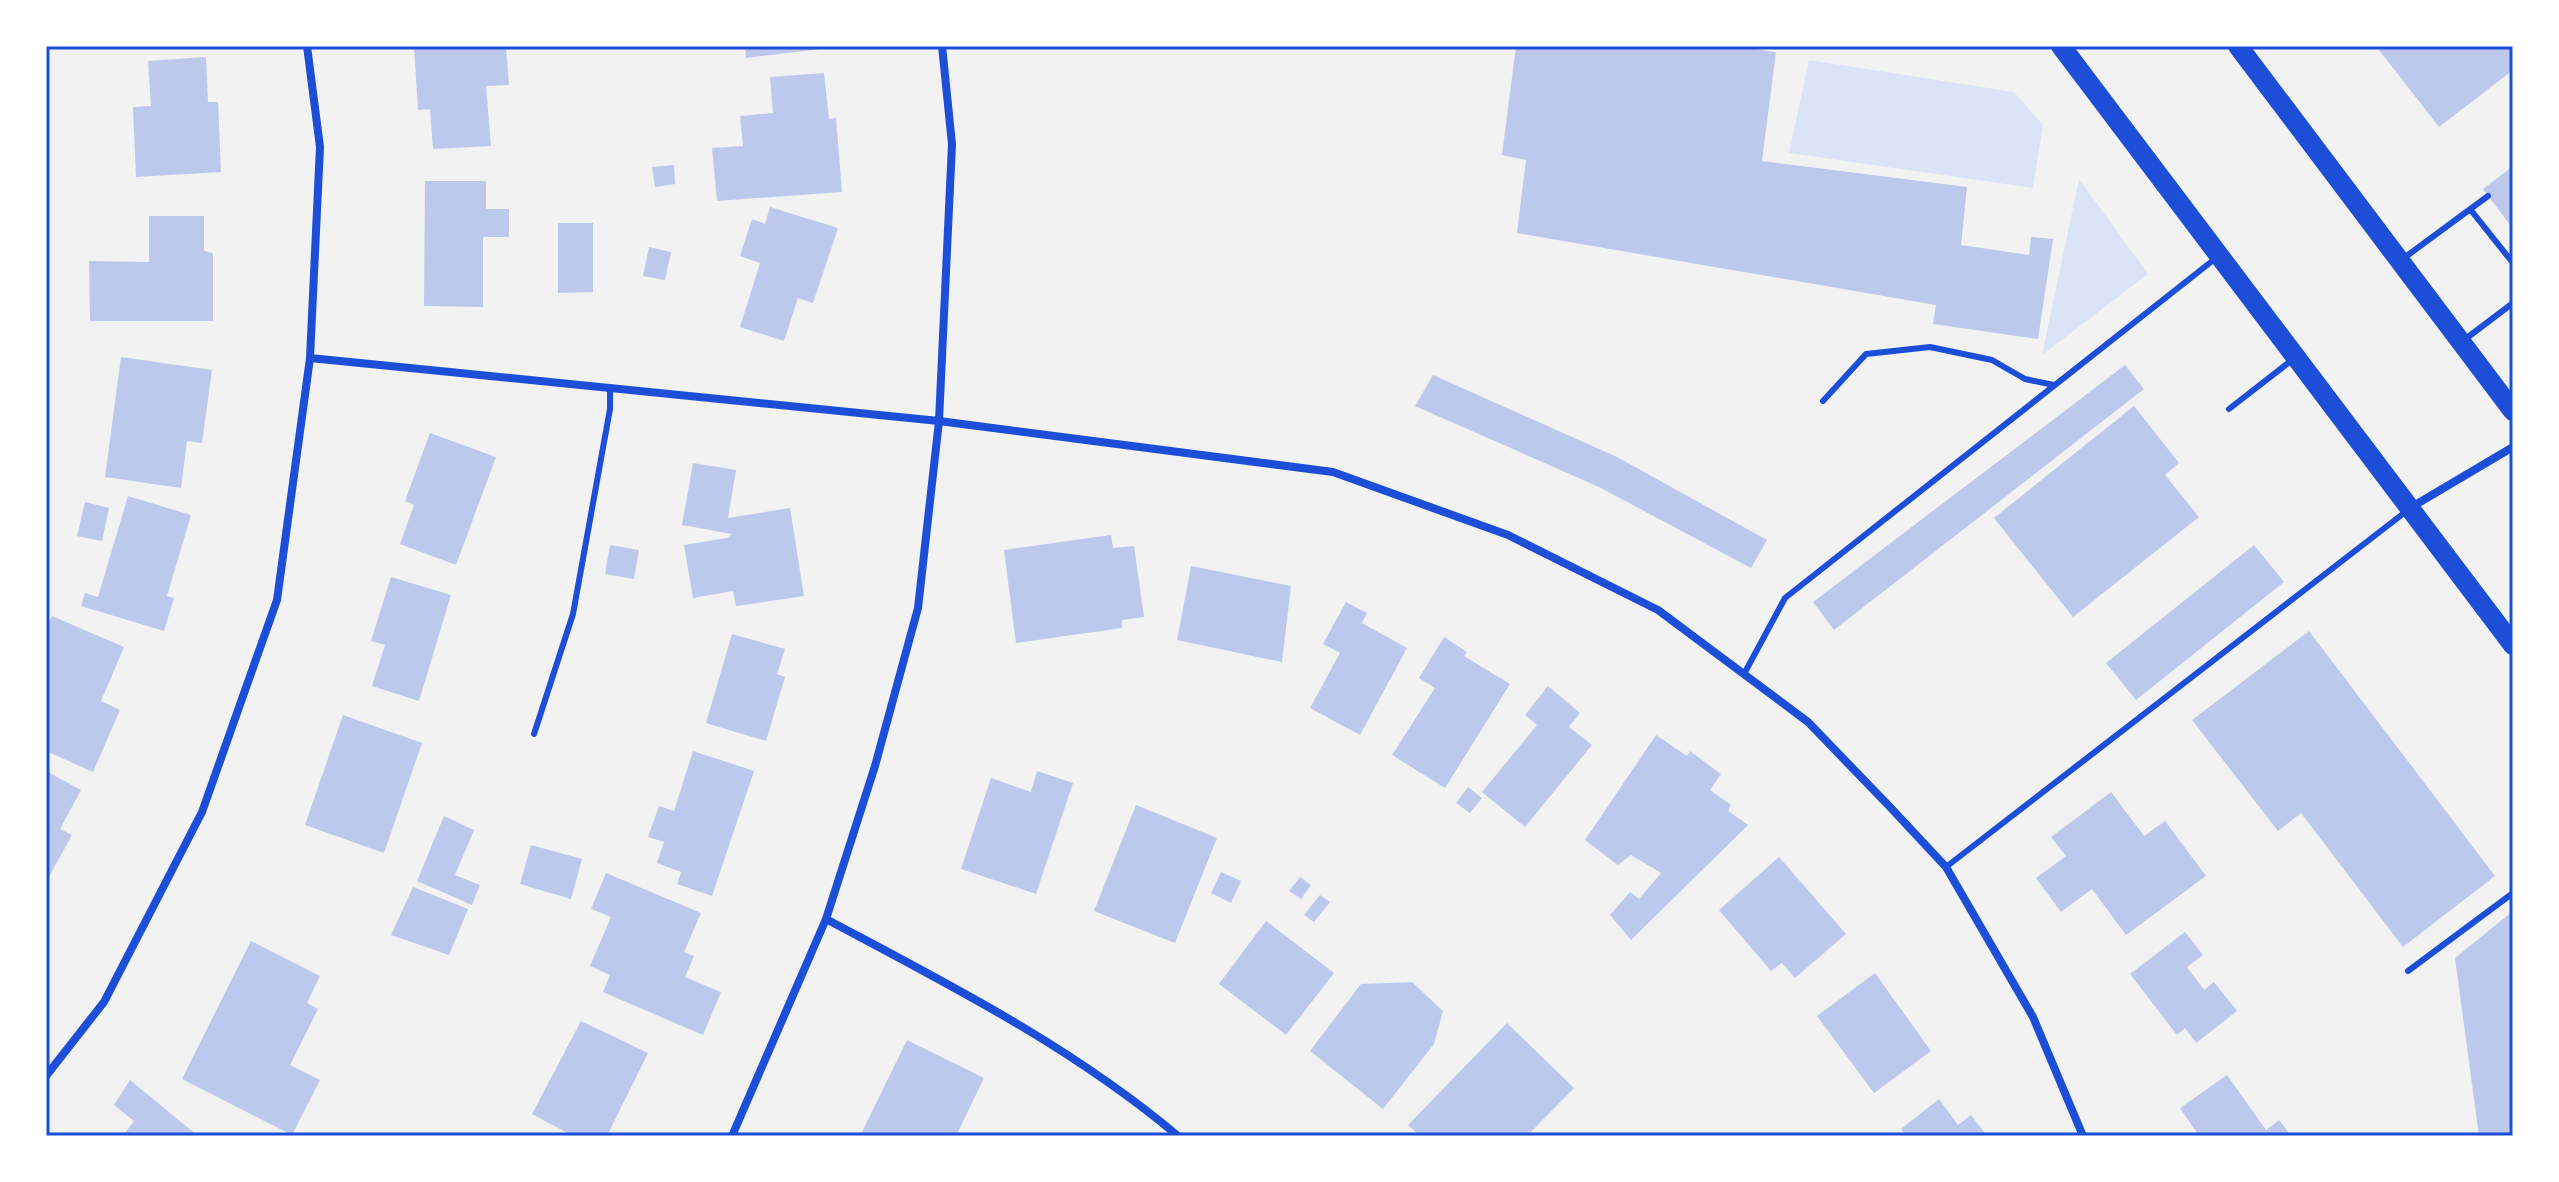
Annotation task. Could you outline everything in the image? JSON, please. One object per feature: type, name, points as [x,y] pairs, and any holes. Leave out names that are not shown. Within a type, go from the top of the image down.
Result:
[{"type":"main road","points":[[2061,46],[2513,645]]},
{"type":"main road","points":[[2238,46],[2513,411]]},
{"type":"street","points":[[46,1076],[104,1002],[202,812],[277,600],[310,358],[320,147],[307,46]]},
{"type":"street","points":[[732,1136],[826,919],[875,766],[918,608],[939,421],[952,144],[942,46]]},
{"type":"street","points":[[310,358],[939,421],[1333,472],[1508,535],[1658,610],[1808,722],[1946,867],[2033,1017],[2083,1136]]},
{"type":"street","points":[[2410,509],[2513,447]]},
{"type":"street","points":[[826,919],[1005,1014],[1127,1093],[1178,1136]]},
{"type":"lane","points":[[2400,261],[2488,196]]},
{"type":"lane","points":[[2470,209],[2513,263]]},
{"type":"lane","points":[[1744,674],[1785,598],[1948,466],[2219,256]]},
{"type":"lane","points":[[2461,342],[2513,303]]},
{"type":"lane","points":[[1823,401],[1866,354],[1930,347],[1992,360],[2025,379],[2054,385]]},
{"type":"lane","points":[[2229,409],[2295,358]]},
{"type":"lane","points":[[534,734],[573,614],[610,409],[610,388]]},
{"type":"lane","points":[[1946,867],[2410,509]]},
{"type":"lane","points":[[2408,971],[2513,893]]},
{"type":"shaded area","points":[[1809,60],[2014,92],[2043,125],[2033,188],[1789,153]]},
{"type":"shaded area","points":[[2079,179],[2148,274],[2042,355]]},
{"type":"building","points":[[414,46],[506,46],[509,85],[486,86],[491,146],[433,149],[430,109],[418,110]]},
{"type":"building","points":[[745,46],[821,46],[821,49],[746,58]]},
{"type":"building","points":[[1516,46],[1729,46],[1776,52],[1762,161],[1967,187],[1961,245],[2029,255],[2031,237],[2053,239],[2038,339],[1933,324],[1936,305],[1517,233],[1526,160],[1502,155]]},
{"type":"building","points":[[2385,46],[2513,46],[2513,70],[2439,127],[2379,50]]},
{"type":"building","points":[[206,57],[208,102],[218,102],[221,172],[136,177],[133,107],[151,106],[148,61]]},
{"type":"building","points":[[824,73],[829,119],[836,118],[842,192],[717,201],[712,148],[743,146],[740,116],[773,113],[770,77]]},
{"type":"building","points":[[674,165],[675,184],[655,187],[652,167]]},
{"type":"building","points":[[2513,166],[2513,229],[2483,189]]},
{"type":"building","points":[[425,181],[486,181],[486,209],[509,209],[509,237],[483,237],[483,307],[424,306]]},
{"type":"building","points":[[770,207],[838,228],[813,303],[798,298],[784,341],[740,327],[760,263],[740,256],[752,219],[765,224]]},
{"type":"building","points":[[149,216],[204,216],[204,251],[213,253],[213,321],[90,321],[89,261],[149,262]]},
{"type":"building","points":[[558,223],[593,223],[593,292],[558,293]]},
{"type":"building","points":[[649,247],[671,252],[665,280],[643,276]]},
{"type":"building","points":[[121,357],[212,370],[202,443],[187,441],[181,488],[105,477]]},
{"type":"building","points":[[2125,365],[2144,389],[1834,630],[1813,602]]},
{"type":"building","points":[[1433,375],[1617,457],[1767,540],[1751,568],[1599,487],[1415,406]]},
{"type":"building","points":[[2134,406],[2179,463],[2165,475],[2199,517],[2073,617],[1994,518]]},
{"type":"building","points":[[430,433],[496,457],[456,565],[400,544],[414,505],[405,501]]},
{"type":"building","points":[[693,463],[736,470],[728,518],[790,508],[804,596],[736,606],[733,591],[693,598],[684,545],[727,538],[732,534],[682,525]]},
{"type":"building","points":[[128,496],[191,515],[167,596],[174,598],[164,631],[81,606],[85,593],[98,597]]},
{"type":"building","points":[[85,502],[109,508],[102,541],[77,536]]},
{"type":"building","points":[[1111,535],[1113,548],[1134,546],[1144,617],[1122,620],[1122,628],[1016,643],[1004,550]]},
{"type":"building","points":[[610,545],[639,550],[634,579],[605,574]]},
{"type":"building","points":[[2254,545],[2284,582],[2136,700],[2106,663]]},
{"type":"building","points":[[1191,566],[1291,586],[1282,662],[1177,640]]},
{"type":"building","points":[[391,577],[451,595],[419,701],[372,686],[385,645],[371,641]]},
{"type":"building","points":[[1346,602],[1367,613],[1362,623],[1407,648],[1360,735],[1310,708],[1340,653],[1323,644]]},
{"type":"building","points":[[52,616],[124,647],[101,701],[120,710],[93,772],[46,751],[46,629]]},
{"type":"building","points":[[2309,631],[2495,876],[2403,947],[2301,813],[2278,831],[2192,720]]},
{"type":"building","points":[[732,634],[785,649],[777,674],[785,677],[766,741],[706,723]]},
{"type":"building","points":[[1444,637],[1467,652],[1464,656],[1510,684],[1445,788],[1392,755],[1435,688],[1419,678]]},
{"type":"building","points":[[1548,686],[1580,713],[1569,727],[1592,745],[1525,827],[1482,792],[1537,725],[1525,715]]},
{"type":"building","points":[[343,715],[422,743],[384,853],[305,825]]},
{"type":"building","points":[[1656,735],[1687,756],[1690,751],[1721,774],[1710,790],[1731,805],[1728,811],[1748,825],[1631,940],[1610,915],[1630,892],[1639,899],[1661,873],[1631,855],[1618,865],[1585,840]]},
{"type":"building","points":[[693,751],[754,771],[712,896],[677,884],[681,872],[657,863],[664,842],[648,837],[659,806],[674,811]]},
{"type":"building","points":[[46,771],[81,790],[60,829],[72,835],[46,882]]},
{"type":"building","points":[[1037,771],[1073,783],[1036,894],[961,869],[991,778],[1031,792]]},
{"type":"building","points":[[1468,787],[1482,798],[1470,813],[1456,803]]},
{"type":"building","points":[[2111,792],[2144,836],[2165,821],[2206,876],[2126,935],[2092,889],[2061,912],[2036,878],[2066,856],[2051,837]]},
{"type":"building","points":[[1136,805],[1217,838],[1175,943],[1094,911]]},
{"type":"building","points":[[444,816],[474,830],[455,875],[480,885],[472,905],[417,881]]},
{"type":"building","points":[[531,845],[582,859],[571,899],[520,884]]},
{"type":"building","points":[[1779,857],[1846,934],[1795,978],[1782,963],[1771,971],[1719,910]]},
{"type":"building","points":[[1221,872],[1241,881],[1231,903],[1211,893]]},
{"type":"building","points":[[606,873],[701,913],[684,952],[694,956],[685,977],[721,992],[703,1035],[603,992],[610,975],[590,966],[611,917],[591,909]]},
{"type":"building","points":[[1300,877],[1311,885],[1301,899],[1289,891]]},
{"type":"building","points":[[413,887],[468,909],[449,955],[391,935]]},
{"type":"building","points":[[1320,895],[1330,902],[1314,922],[1304,915]]},
{"type":"building","points":[[2513,911],[2513,1136],[2479,1136],[2455,958]]},
{"type":"building","points":[[1266,921],[1334,973],[1286,1035],[1219,984]]},
{"type":"building","points":[[2185,932],[2203,955],[2187,967],[2204,990],[2214,982],[2237,1011],[2196,1043],[2185,1028],[2177,1035],[2130,974]]},
{"type":"building","points":[[251,941],[320,976],[307,1003],[318,1009],[290,1065],[320,1080],[292,1135],[182,1079]]},
{"type":"building","points":[[1875,973],[1931,1051],[1874,1093],[1817,1016]]},
{"type":"building","points":[[1412,982],[1443,1011],[1434,1044],[1383,1109],[1310,1051],[1361,984]]},
{"type":"building","points":[[581,1021],[648,1053],[607,1136],[573,1136],[532,1114]]},
{"type":"building","points":[[1507,1023],[1574,1088],[1527,1136],[1420,1136],[1408,1125]]},
{"type":"building","points":[[907,1040],[984,1078],[956,1136],[860,1136]]},
{"type":"building","points":[[2227,1075],[2266,1130],[2279,1120],[2291,1136],[2199,1136],[2180,1108]]},
{"type":"building","points":[[130,1080],[198,1136],[123,1136],[134,1121],[114,1105]]},
{"type":"building","points":[[1939,1099],[1958,1125],[1971,1115],[1987,1136],[1906,1136],[1901,1129]]}]
